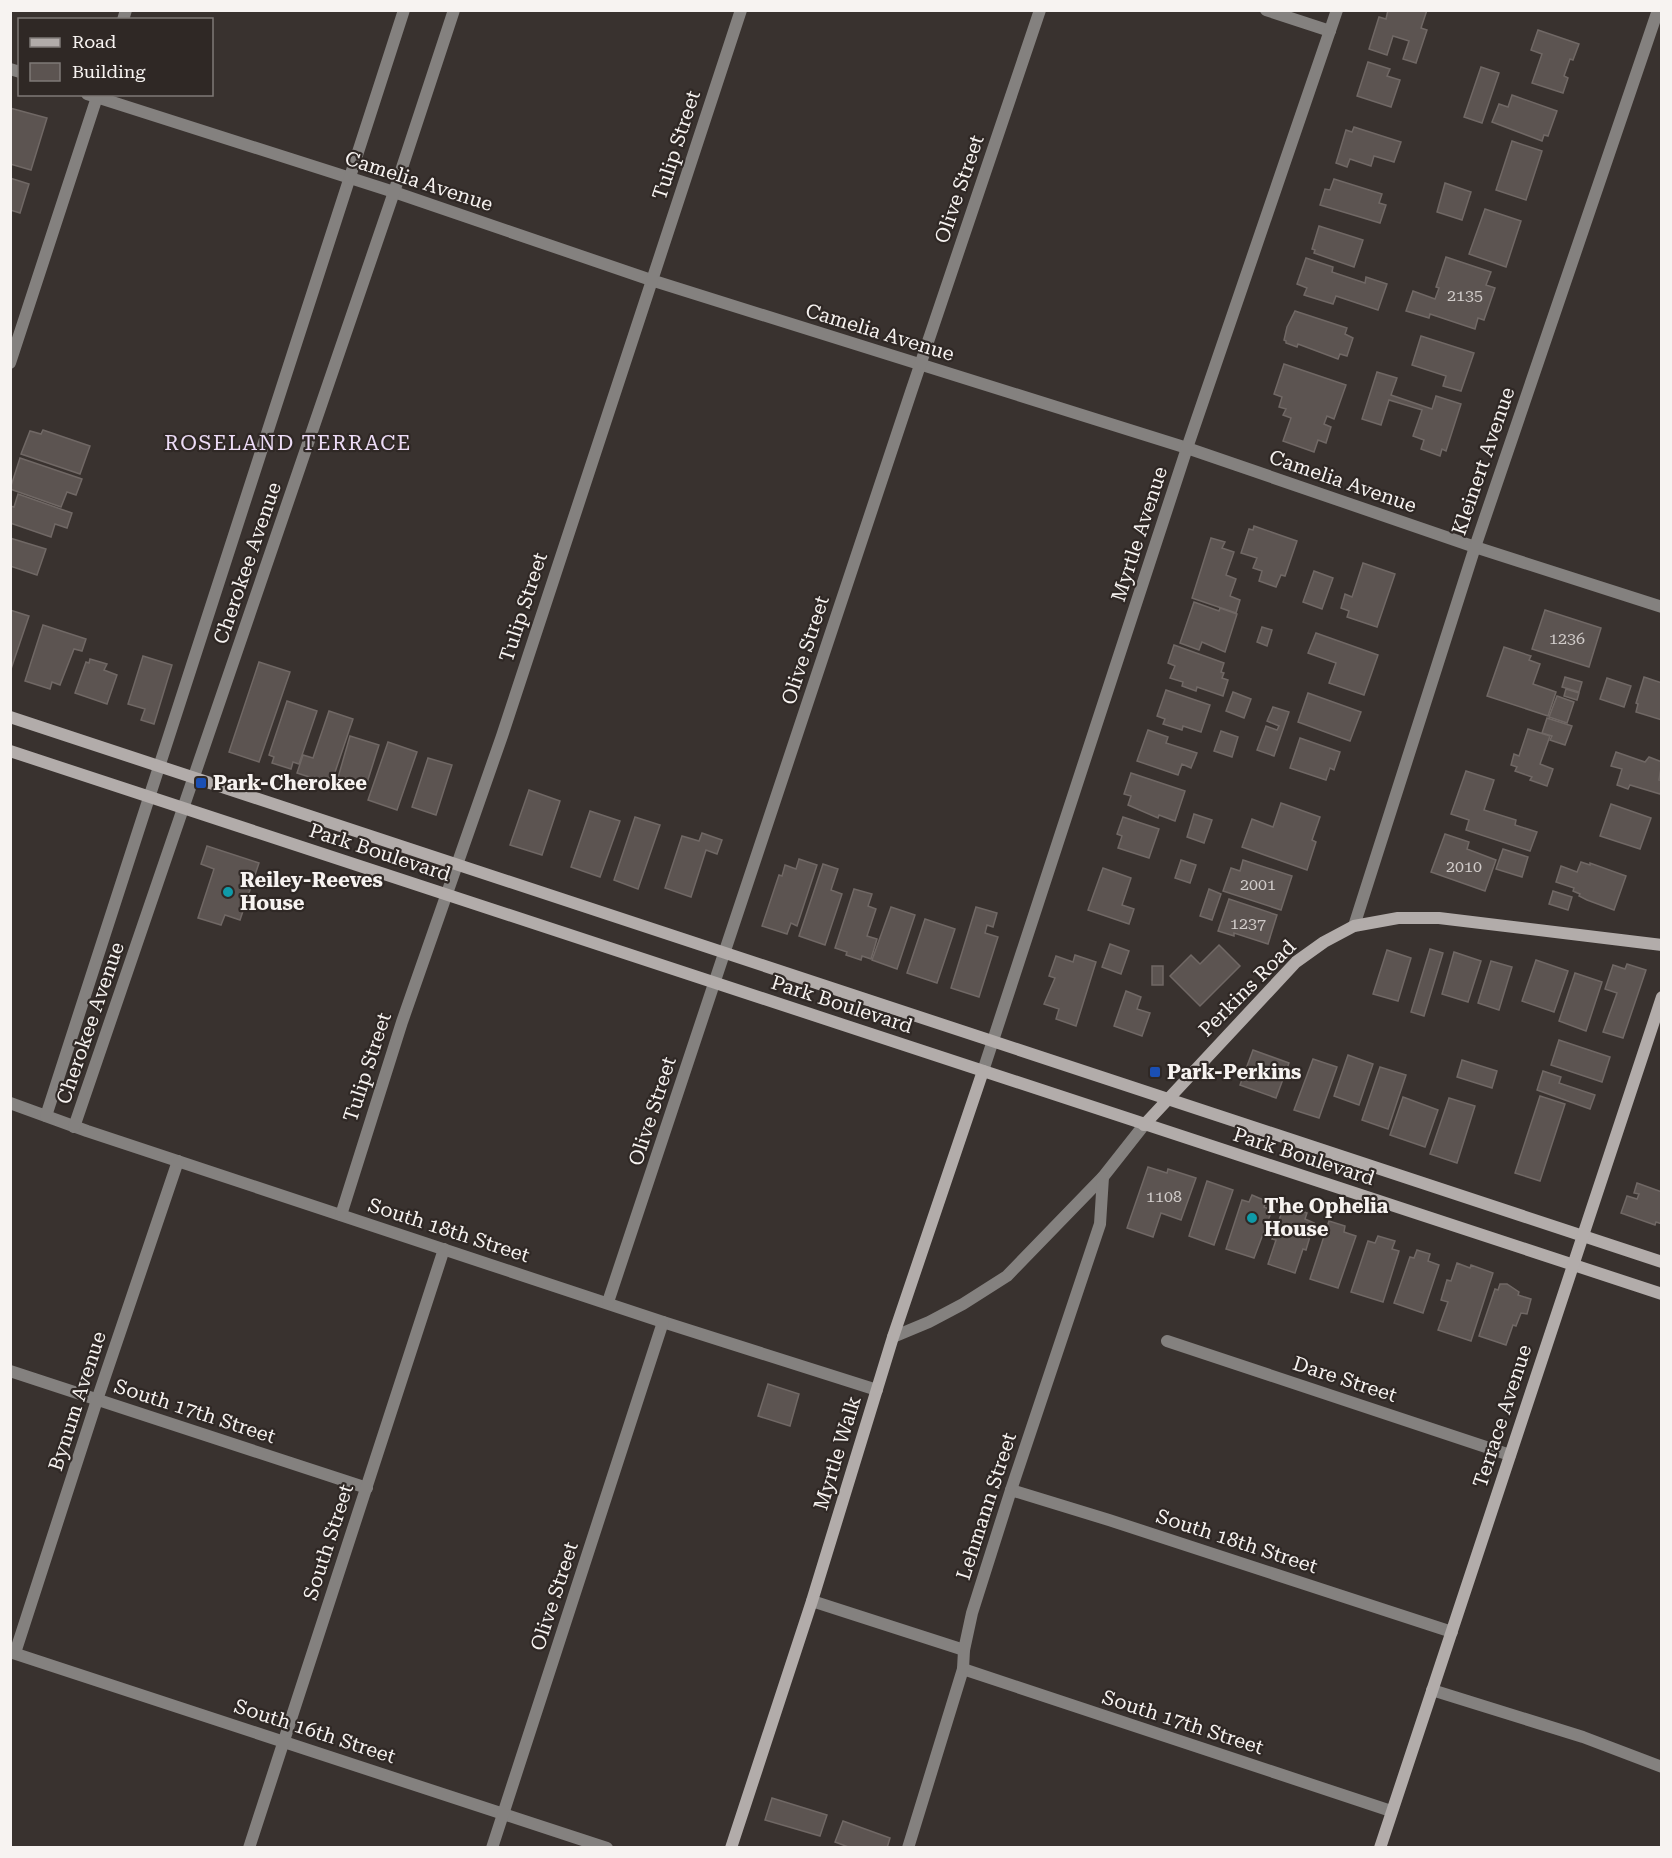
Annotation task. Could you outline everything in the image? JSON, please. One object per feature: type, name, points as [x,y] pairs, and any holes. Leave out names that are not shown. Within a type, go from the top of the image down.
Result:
[{"type":"street","name":"Cherokee Avenue","points":[[46,1116],[404,10]]},
{"type":"street","name":"Cherokee Avenue","points":[[74,1127],[394,192],[454,10]]},
{"type":"street","name":"Tulip Street","points":[[341,1215],[402,1022],[502,736],[741,10]]},
{"type":"street","name":"Olive Street","points":[[608,1302],[1040,10]]},
{"type":"street","points":[[1266,10],[1330,31]]},
{"type":"street","name":"Myrtle Avenue","points":[[983,1071],[1187,448],[1337,10]]},
{"type":"street","name":"Kleinert Avenue","points":[[1354,926],[1475,547],[1658,10]]},
{"type":"street","name":"Camelia Avenue","points":[[94,96],[394,192],[651,280],[1187,448],[1475,547],[1662,607]]},
{"type":"street","points":[[10,363],[94,96]]},
{"type":"street","points":[[10,717],[1662,1262]]},
{"type":"street","name":"Park Boulevard","points":[[10,751],[1662,1294]]},
{"type":"street","name":"Perkins Road","points":[[893,1337],[963,1304],[1007,1275],[1103,1177],[1167,1099],[1296,962],[1324,942],[1354,926],[1398,918],[1439,918],[1662,945]]},
{"type":"street","name":"Terrace Avenue","points":[[1380,1848],[1662,996]]},
{"type":"street","name":"Myrtle Walk","points":[[731,1848],[812,1601],[893,1337],[983,1071]]},
{"type":"street","name":"South 18th Street","points":[[10,1103],[74,1127],[663,1322],[877,1390]]},
{"type":"street","name":"Bynum Avenue","points":[[13,1653],[178,1161]]},
{"type":"street","name":"Lehmann Street","points":[[908,1848],[963,1670],[964,1650],[972,1613],[1100,1224],[1103,1177]]},
{"type":"street","name":"South Street","points":[[249,1848],[444,1249]]},
{"type":"street","name":"Olive Street","points":[[492,1848],[663,1322]]},
{"type":"street","name":"Dare Street","points":[[1167,1341],[1510,1455]]},
{"type":"street","name":"South 17th Street","points":[[10,1371],[367,1488]]},
{"type":"street","name":"South 18th Street","points":[[1011,1490],[1452,1632]]},
{"type":"street","points":[[812,1601],[964,1650]]},
{"type":"street","name":"South 16th Street","points":[[13,1653],[607,1848]]},
{"type":"street","name":"South 17th Street","points":[[963,1670],[1392,1811]]},
{"type":"street","points":[[1432,1690],[1583,1737],[1662,1767]]},
{"type":"building","points":[[1388,10],[1427,10],[1421,28],[1427,30],[1416,63],[1403,59],[1409,41],[1393,36],[1387,55],[1369,49],[1379,17],[1386,19]]},
{"type":"building","points":[[1538,30],[1579,44],[1564,76],[1568,78],[1563,93],[1532,83],[1542,54],[1531,50]]},
{"type":"building","points":[[1368,62],[1390,69],[1387,76],[1400,80],[1391,107],[1357,96]]},
{"type":"building","points":[[1481,67],[1499,73],[1482,123],[1464,117]]},
{"type":"building","points":[[1512,95],[1557,111],[1548,136],[1544,135],[1542,141],[1492,122],[1499,104],[1508,107]]},
{"type":"building","points":[[10,108],[47,118],[31,170],[10,164]]},
{"type":"building","points":[[1354,127],[1401,142],[1394,162],[1374,156],[1371,166],[1350,159],[1347,167],[1336,163],[1346,130],[1352,132]]},
{"type":"building","points":[[1512,141],[1542,151],[1526,200],[1496,190]]},
{"type":"building","points":[[10,178],[29,184],[20,213],[10,210]]},
{"type":"building","points":[[1334,179],[1382,194],[1379,203],[1386,205],[1380,223],[1320,205],[1325,189],[1330,190]]},
{"type":"building","points":[[1445,183],[1471,192],[1462,220],[1437,212]]},
{"type":"building","points":[[1485,209],[1521,221],[1506,267],[1469,254]]},
{"type":"building","points":[[1319,226],[1363,240],[1354,267],[1314,253],[1315,250],[1312,249]]},
{"type":"building","points":[[1446,257],[1491,272],[1486,285],[1495,288],[1484,320],[1478,318],[1475,329],[1430,314],[1429,318],[1406,311],[1413,291],[1435,299],[1439,288],[1436,287]]},
{"type":"building","points":[[1306,258],[1333,267],[1332,272],[1365,283],[1366,277],[1387,284],[1378,310],[1336,296],[1333,304],[1304,295],[1307,288],[1297,284]]},
{"type":"building","points":[[1295,311],[1347,328],[1345,334],[1353,338],[1347,356],[1340,354],[1338,359],[1298,344],[1297,347],[1286,343],[1284,340],[1287,327]]},
{"type":"building","points":[[1421,336],[1474,353],[1461,391],[1443,386],[1446,376],[1412,365]]},
{"type":"building","points":[[1284,364],[1346,385],[1334,419],[1327,416],[1324,424],[1331,427],[1326,443],[1318,440],[1314,452],[1283,441],[1291,418],[1283,415],[1286,409],[1279,407],[1282,397],[1274,394]]},
{"type":"building","points":[[1377,372],[1397,378],[1391,395],[1432,409],[1436,396],[1461,404],[1446,451],[1442,449],[1440,456],[1421,449],[1424,440],[1413,436],[1422,410],[1389,400],[1381,425],[1362,419]]},
{"type":"building","points":[[43,430],[90,446],[80,474],[21,454],[30,431],[41,434]]},
{"type":"building","points":[[20,458],[82,479],[76,495],[67,492],[61,507],[10,489]]},
{"type":"building","points":[[18,494],[72,513],[67,528],[55,524],[51,537],[10,523],[10,506],[14,507]]},
{"type":"building","points":[[1254,526],[1297,541],[1285,576],[1281,575],[1276,587],[1259,581],[1262,571],[1253,568],[1257,558],[1241,553],[1249,529],[1253,530]]},
{"type":"building","points":[[10,538],[46,549],[37,575],[10,566]]},
{"type":"building","points":[[1211,538],[1225,542],[1222,548],[1234,552],[1226,575],[1236,579],[1230,596],[1240,600],[1236,613],[1192,598]]},
{"type":"building","points":[[1363,563],[1395,574],[1377,627],[1347,617],[1349,611],[1341,608],[1345,594],[1352,597]]},
{"type":"building","points":[[1314,571],[1333,578],[1322,609],[1303,602]]},
{"type":"building","points":[[1194,602],[1219,611],[1220,608],[1237,614],[1225,652],[1202,642],[1199,650],[1180,643]]},
{"type":"building","points":[[10,610],[29,616],[10,672]]},
{"type":"building","points":[[1545,610],[1601,628],[1589,667],[1532,649]]},
{"type":"building","points":[[43,625],[86,639],[82,651],[74,649],[60,685],[52,682],[50,689],[25,681]]},
{"type":"building","points":[[1262,627],[1272,630],[1267,646],[1257,642]]},
{"type":"building","points":[[1316,633],[1378,655],[1364,695],[1329,683],[1336,663],[1308,653]]},
{"type":"building","points":[[1174,645],[1224,663],[1222,678],[1228,680],[1223,696],[1197,687],[1196,691],[1182,686],[1183,682],[1170,678],[1175,666],[1168,663]]},
{"type":"building","points":[[1504,647],[1531,656],[1529,660],[1540,664],[1533,684],[1556,692],[1548,716],[1487,696]]},
{"type":"building","points":[[143,656],[172,665],[154,724],[141,720],[145,709],[128,704]]},
{"type":"building","points":[[90,659],[107,664],[104,670],[117,675],[107,704],[75,693],[86,662],[89,663]]},
{"type":"building","points":[[259,662],[290,672],[259,762],[229,752]]},
{"type":"building","points":[[1565,677],[1582,682],[1579,692],[1562,687]]},
{"type":"building","points":[[1644,677],[1662,683],[1662,720],[1636,712],[1638,704],[1636,703]]},
{"type":"building","points":[[1607,678],[1631,686],[1624,707],[1600,699]]},
{"type":"building","points":[[1566,689],[1579,693],[1577,700],[1564,696]]},
{"type":"building","points":[[1166,690],[1210,705],[1201,732],[1183,726],[1182,730],[1163,724],[1165,719],[1157,716]]},
{"type":"building","points":[[1233,692],[1251,699],[1244,718],[1226,711]]},
{"type":"building","points":[[1308,693],[1361,712],[1350,741],[1298,722]]},
{"type":"building","points":[[1557,696],[1574,702],[1567,723],[1549,717]]},
{"type":"building","points":[[287,701],[317,711],[299,764],[293,762],[291,769],[272,763],[274,757],[269,755]]},
{"type":"building","points":[[1273,707],[1289,712],[1274,756],[1257,750],[1266,726],[1277,730],[1279,726],[1267,721]]},
{"type":"building","points":[[329,711],[353,719],[331,784],[297,773],[303,755],[313,758]]},
{"type":"building","points":[[1547,718],[1572,726],[1565,745],[1550,740],[1552,736],[1542,733]]},
{"type":"building","points":[[1528,729],[1550,736],[1540,764],[1553,769],[1547,786],[1530,780],[1532,777],[1515,771],[1517,767],[1511,765],[1514,754],[1519,756]]},
{"type":"building","points":[[1148,730],[1168,737],[1166,743],[1197,753],[1191,768],[1182,764],[1178,775],[1137,761]]},
{"type":"building","points":[[1221,731],[1238,737],[1232,757],[1214,751]]},
{"type":"building","points":[[350,736],[379,745],[365,789],[337,781]]},
{"type":"building","points":[[1300,738],[1340,752],[1334,770],[1330,768],[1326,780],[1290,768]]},
{"type":"building","points":[[388,742],[417,752],[397,810],[368,800]]},
{"type":"building","points":[[1616,752],[1645,762],[1649,757],[1662,762],[1659,780],[1662,781],[1660,794],[1630,785],[1628,789],[1617,785],[1622,769],[1611,766]]},
{"type":"building","points":[[428,758],[452,765],[436,815],[412,807]]},
{"type":"building","points":[[1466,771],[1494,780],[1484,810],[1516,820],[1515,825],[1537,832],[1530,851],[1466,830],[1469,820],[1451,814]]},
{"type":"building","points":[[1131,773],[1185,791],[1175,821],[1159,815],[1158,818],[1128,805],[1131,796],[1124,794]]},
{"type":"building","points":[[529,790],[560,801],[542,855],[510,845]]},
{"type":"building","points":[[1281,803],[1320,817],[1312,840],[1316,842],[1307,870],[1242,847],[1252,819],[1273,827]]},
{"type":"building","points":[[1611,804],[1651,818],[1640,849],[1600,836]]},
{"type":"building","points":[[590,811],[620,821],[600,877],[571,867]]},
{"type":"building","points":[[1194,814],[1212,820],[1204,843],[1187,837]]},
{"type":"building","points":[[635,817],[660,825],[638,889],[614,880]]},
{"type":"building","points":[[1123,817],[1159,829],[1149,858],[1118,848],[1122,836],[1117,834]]},
{"type":"building","points":[[702,833],[722,840],[717,854],[706,850],[691,897],[665,888],[682,836],[699,841]]},
{"type":"building","points":[[1445,834],[1469,842],[1467,849],[1496,860],[1485,891],[1431,872]]},
{"type":"building","name":"Reiley-Reeves House","points":[[207,846],[259,863],[240,920],[225,915],[221,925],[198,918],[214,869],[201,864]]},
{"type":"building","points":[[1503,849],[1528,857],[1522,877],[1496,869]]},
{"type":"building","points":[[799,859],[817,865],[797,926],[791,923],[787,934],[762,926],[779,875],[782,876],[785,865],[796,869]]},
{"type":"building","points":[[1181,860],[1196,865],[1190,883],[1175,878]]},
{"type":"building","points":[[1243,860],[1292,876],[1281,910],[1223,891],[1231,868],[1240,871]]},
{"type":"building","points":[[1581,862],[1626,876],[1614,910],[1587,900],[1573,891],[1574,888],[1556,882],[1561,866],[1577,872]]},
{"type":"building","points":[[823,864],[838,869],[831,890],[842,894],[825,945],[799,936]]},
{"type":"building","points":[[1103,868],[1131,878],[1122,905],[1134,909],[1129,924],[1088,910]]},
{"type":"building","points":[[854,889],[872,894],[868,906],[876,909],[867,936],[877,939],[871,959],[862,956],[861,960],[835,948]]},
{"type":"building","points":[[1209,889],[1221,894],[1212,920],[1200,916]]},
{"type":"building","points":[[1553,891],[1572,897],[1568,910],[1549,904]]},
{"type":"building","points":[[1229,899],[1277,915],[1268,944],[1234,933],[1234,936],[1218,931]]},
{"type":"building","points":[[891,907],[915,915],[897,969],[872,960]]},
{"type":"building","points":[[976,907],[997,913],[993,927],[987,925],[985,933],[998,937],[979,997],[951,988]]},
{"type":"building","points":[[925,919],[955,929],[937,983],[907,973]]},
{"type":"building","points":[[1110,944],[1129,951],[1121,974],[1102,967]]},
{"type":"building","points":[[1219,945],[1240,966],[1200,1006],[1170,976],[1191,955],[1200,964]]},
{"type":"building","points":[[1430,949],[1443,953],[1424,1016],[1411,1012]]},
{"type":"building","points":[[1387,950],[1411,958],[1398,1001],[1373,994]]},
{"type":"building","points":[[1454,952],[1481,961],[1468,1002],[1442,994]]},
{"type":"building","points":[[1075,955],[1096,962],[1076,1026],[1056,1019],[1059,1009],[1044,1004],[1055,978],[1049,976],[1056,956],[1073,962]]},
{"type":"building","points":[[1536,960],[1568,971],[1554,1012],[1522,1001]]},
{"type":"building","points":[[1491,961],[1512,967],[1499,1010],[1478,1003]]},
{"type":"building","points":[[1627,964],[1646,970],[1623,1038],[1603,1032],[1617,993],[1605,989],[1613,965],[1625,969]]},
{"type":"building","points":[[1152,966],[1163,966],[1163,985],[1152,985]]},
{"type":"building","points":[[1575,973],[1602,982],[1586,1031],[1559,1021]]},
{"type":"building","points":[[1126,991],[1141,997],[1137,1009],[1150,1013],[1142,1036],[1114,1026]]},
{"type":"building","points":[[1559,1040],[1610,1057],[1602,1082],[1551,1065]]},
{"type":"building","points":[[1253,1050],[1289,1063],[1276,1098],[1240,1085]]},
{"type":"building","points":[[1348,1055],[1373,1064],[1359,1105],[1334,1096]]},
{"type":"building","points":[[1313,1059],[1337,1067],[1319,1118],[1294,1110]]},
{"type":"building","points":[[1462,1060],[1497,1071],[1492,1088],[1457,1077]]},
{"type":"building","points":[[1380,1067],[1406,1075],[1388,1129],[1362,1120]]},
{"type":"building","points":[[1543,1071],[1561,1077],[1559,1083],[1595,1095],[1590,1109],[1537,1090]]},
{"type":"building","points":[[1540,1096],[1565,1104],[1540,1181],[1515,1173]]},
{"type":"building","points":[[1403,1097],[1438,1110],[1425,1147],[1390,1135]]},
{"type":"building","points":[[1449,1098],[1475,1106],[1457,1163],[1430,1154]]},
{"type":"building","points":[[1148,1167],[1167,1173],[1168,1169],[1196,1178],[1181,1220],[1161,1213],[1153,1237],[1127,1228]]},
{"type":"building","points":[[1207,1181],[1233,1190],[1214,1245],[1189,1236]]},
{"type":"building","points":[[1637,1183],[1662,1192],[1662,1224],[1656,1222],[1655,1225],[1621,1213],[1627,1196],[1637,1199],[1639,1194],[1634,1193]]},
{"type":"building","name":"The Ophelia House","points":[[1252,1195],[1266,1201],[1264,1207],[1272,1210],[1254,1258],[1226,1249],[1242,1200],[1249,1202]]},
{"type":"building","points":[[1293,1208],[1307,1213],[1305,1219],[1314,1223],[1306,1250],[1303,1249],[1295,1273],[1268,1264],[1276,1240],[1272,1239],[1282,1212],[1291,1215]]},
{"type":"building","points":[[1329,1221],[1345,1226],[1344,1232],[1356,1236],[1338,1288],[1310,1279]]},
{"type":"building","points":[[1378,1236],[1395,1241],[1392,1249],[1399,1251],[1383,1302],[1351,1292],[1368,1241],[1375,1243]]},
{"type":"building","points":[[1417,1250],[1430,1254],[1428,1261],[1439,1265],[1423,1313],[1394,1303],[1410,1257],[1414,1258]]},
{"type":"building","points":[[1457,1263],[1470,1268],[1471,1265],[1493,1273],[1471,1341],[1438,1330],[1448,1302],[1441,1300],[1447,1280],[1451,1281]]},
{"type":"building","points":[[1500,1284],[1507,1284],[1519,1292],[1518,1295],[1531,1299],[1527,1314],[1521,1313],[1516,1326],[1513,1325],[1506,1345],[1479,1336],[1495,1289],[1498,1290]]},
{"type":"building","points":[[768,1384],[799,1394],[790,1426],[758,1416]]},
{"type":"building","points":[[772,1798],[827,1815],[820,1836],[765,1820]]},
{"type":"building","points":[[843,1821],[890,1838],[887,1848],[851,1848],[835,1842]]},
{"type":"place","name":"Park-Cherokee","points":[[201,783]]},
{"type":"place","name":"Reiley-Reeves House","points":[[228,892]]},
{"type":"place","name":"Park-Perkins","points":[[1155,1072]]},
{"type":"place","name":"The Ophelia House","points":[[1252,1218]]},
{"type":"district","name":"ROSELAND TERRACE","points":[[288,443]]}]
